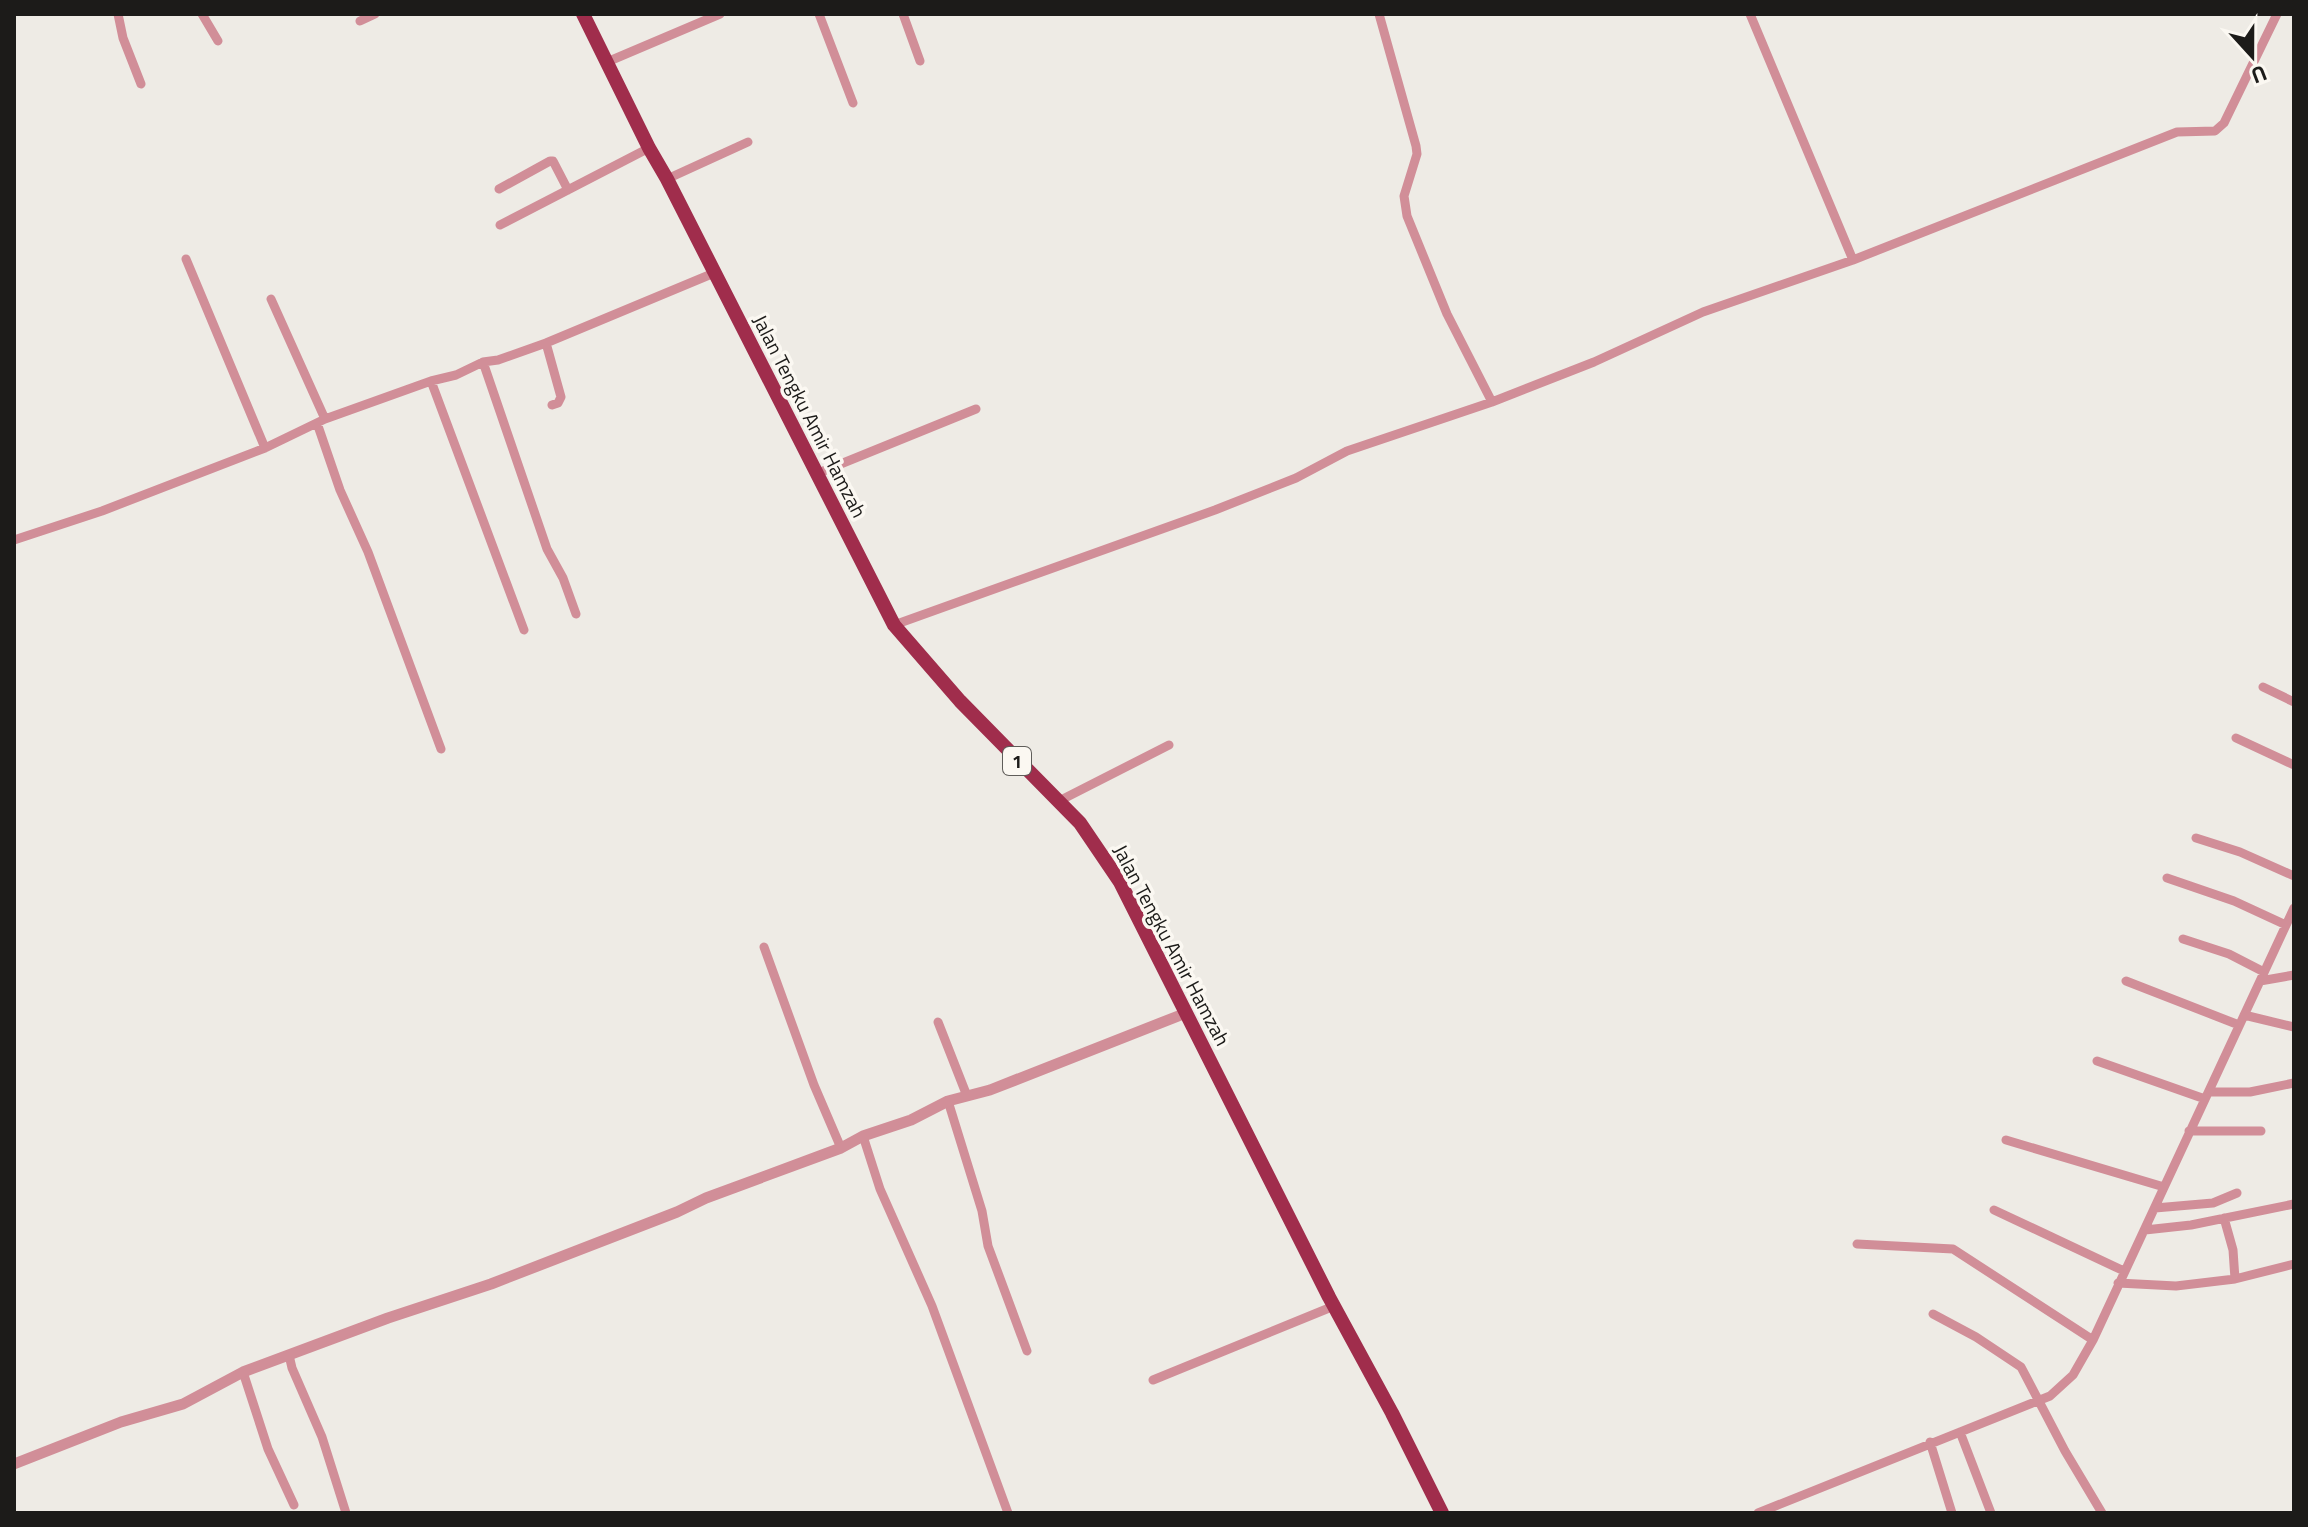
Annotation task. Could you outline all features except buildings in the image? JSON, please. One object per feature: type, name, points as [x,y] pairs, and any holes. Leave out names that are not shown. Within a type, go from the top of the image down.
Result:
[{"type":"highway","name":"Jalan Tengku Amir Hamzah","points":[[583,14],[894,625],[960,701],[1089,834],[1110,865],[1442,1513]]},
{"type":"street","points":[[118,14],[123,38],[141,84]]},
{"type":"street","points":[[202,14],[218,41]]},
{"type":"street","points":[[360,21],[375,14]]},
{"type":"street","points":[[607,62],[720,14]]},
{"type":"street","points":[[819,14],[853,103]]},
{"type":"street","points":[[903,14],[920,61]]},
{"type":"street","points":[[1379,14],[1416,146],[1417,154],[1404,196],[1407,216],[1447,314],[1492,402]]},
{"type":"street","points":[[1750,14],[1853,260]]},
{"type":"street","points":[[894,625],[1215,510],[1296,478],[1341,457],[1347,451],[1492,402],[1594,362],[1703,312],[1853,260],[2181,131],[2215,131],[2224,123],[2277,14]]},
{"type":"street","points":[[667,179],[748,142]]},
{"type":"street","points":[[500,225],[649,148]]},
{"type":"street","points":[[499,189],[553,161],[568,190]]},
{"type":"street","points":[[186,259],[265,448]]},
{"type":"street","points":[[14,540],[102,511],[265,448],[321,421],[456,375],[483,362],[498,360],[546,343],[714,273]]},
{"type":"street","points":[[271,299],[321,421],[340,490],[368,552],[441,749]]},
{"type":"street","points":[[546,343],[561,397],[558,403],[552,405]]},
{"type":"street","points":[[483,362],[547,549],[563,578],[576,614]]},
{"type":"street","points":[[431,381],[524,630]]},
{"type":"street","points":[[816,474],[976,409]]},
{"type":"street","points":[[2263,687],[2294,702]]},
{"type":"street","points":[[2236,738],[2294,765]]},
{"type":"street","points":[[1059,801],[1169,745]]},
{"type":"street","points":[[2196,838],[2240,852],[2294,876]]},
{"type":"street","points":[[2167,878],[2234,901],[2286,925]]},
{"type":"street","points":[[1758,1513],[1930,1442],[2038,1402],[2068,1381],[2093,1340],[2294,908]]},
{"type":"street","points":[[2183,939],[2229,954],[2262,976],[2294,975]]},
{"type":"street","points":[[764,947],[814,1085],[841,1148]]},
{"type":"street","points":[[2126,981],[2239,1025]]},
{"type":"street","points":[[14,1464],[121,1422],[183,1404],[243,1372],[388,1318],[491,1284],[841,1148],[863,1136],[911,1120],[948,1101],[990,1090],[1186,1013]]},
{"type":"street","points":[[2244,1015],[2294,1027]]},
{"type":"street","points":[[938,1022],[967,1096]]},
{"type":"street","points":[[2097,1061],[2207,1095],[2250,1092],[2294,1083]]},
{"type":"street","points":[[948,1101],[982,1211],[988,1246],[1027,1351]]},
{"type":"street","points":[[2189,1131],[2261,1131]]},
{"type":"street","points":[[863,1136],[880,1189],[932,1306],[1008,1513]]},
{"type":"street","points":[[2006,1140],[2164,1187]]},
{"type":"street","points":[[2155,1208],[2213,1203],[2237,1193]]},
{"type":"street","points":[[2145,1230],[2294,1204]]},
{"type":"street","points":[[1994,1210],[2124,1271]]},
{"type":"street","points":[[2224,1218],[2233,1250],[2235,1279]]},
{"type":"street","points":[[1857,1244],[1953,1249],[2093,1340]]},
{"type":"street","points":[[2118,1283],[2176,1286],[2235,1279],[2294,1264]]},
{"type":"street","points":[[1153,1380],[1334,1306]]},
{"type":"street","points":[[1933,1314],[2019,1364],[2102,1513]]},
{"type":"street","points":[[289,1355],[322,1437],[346,1513]]},
{"type":"street","points":[[243,1372],[268,1449],[294,1505]]},
{"type":"street","points":[[1960,1432],[1991,1513]]},
{"type":"street","points":[[1930,1442],[1952,1513]]}]
